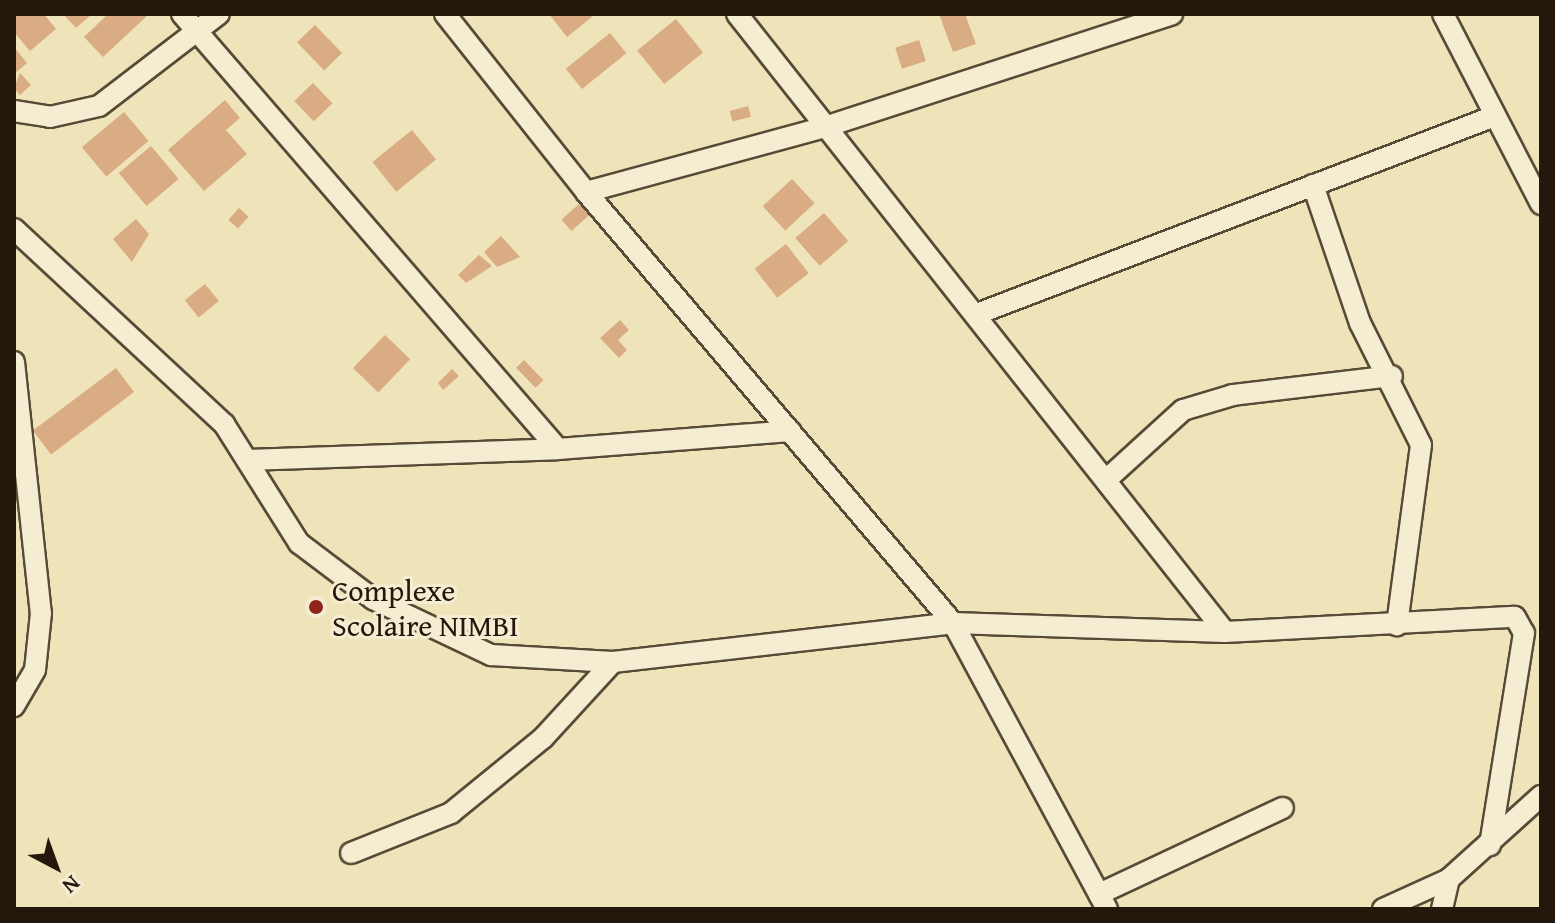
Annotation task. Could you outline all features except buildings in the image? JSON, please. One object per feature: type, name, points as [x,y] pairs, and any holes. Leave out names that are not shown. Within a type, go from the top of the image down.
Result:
[{"type":"street","points":[[182,14],[558,449]]},
{"type":"street","points":[[14,111],[50,117],[99,106],[219,14]]},
{"type":"street","points":[[445,14],[586,192],[953,623],[1103,902],[1283,808]]},
{"type":"street","points":[[737,14],[977,314],[1225,632]]},
{"type":"street","points":[[586,192],[825,127],[1172,14]]},
{"type":"street","points":[[1443,14],[1492,117],[1541,204]]},
{"type":"street","points":[[977,314],[1492,117]]},
{"type":"street","points":[[1313,185],[1360,323],[1392,376],[1421,445],[1397,625]]},
{"type":"street","points":[[14,229],[178,376],[224,424],[299,543],[373,599],[491,655],[613,662],[953,623],[1225,632],[1397,625],[1507,615],[1523,626],[1490,845]]},
{"type":"street","points":[[14,362],[41,613],[35,670],[14,706]]},
{"type":"street","points":[[1106,480],[1183,410],[1233,395],[1392,376]]},
{"type":"street","points":[[247,460],[558,449],[790,431]]},
{"type":"street","points":[[351,853],[451,813],[543,738],[613,662]]},
{"type":"street","points":[[1383,909],[1449,879],[1541,796]]},
{"type":"street","points":[[1443,908],[1449,879]]},
{"type":"place","name":"Complexe Scolaire NIMBI","points":[[316,607]]}]
